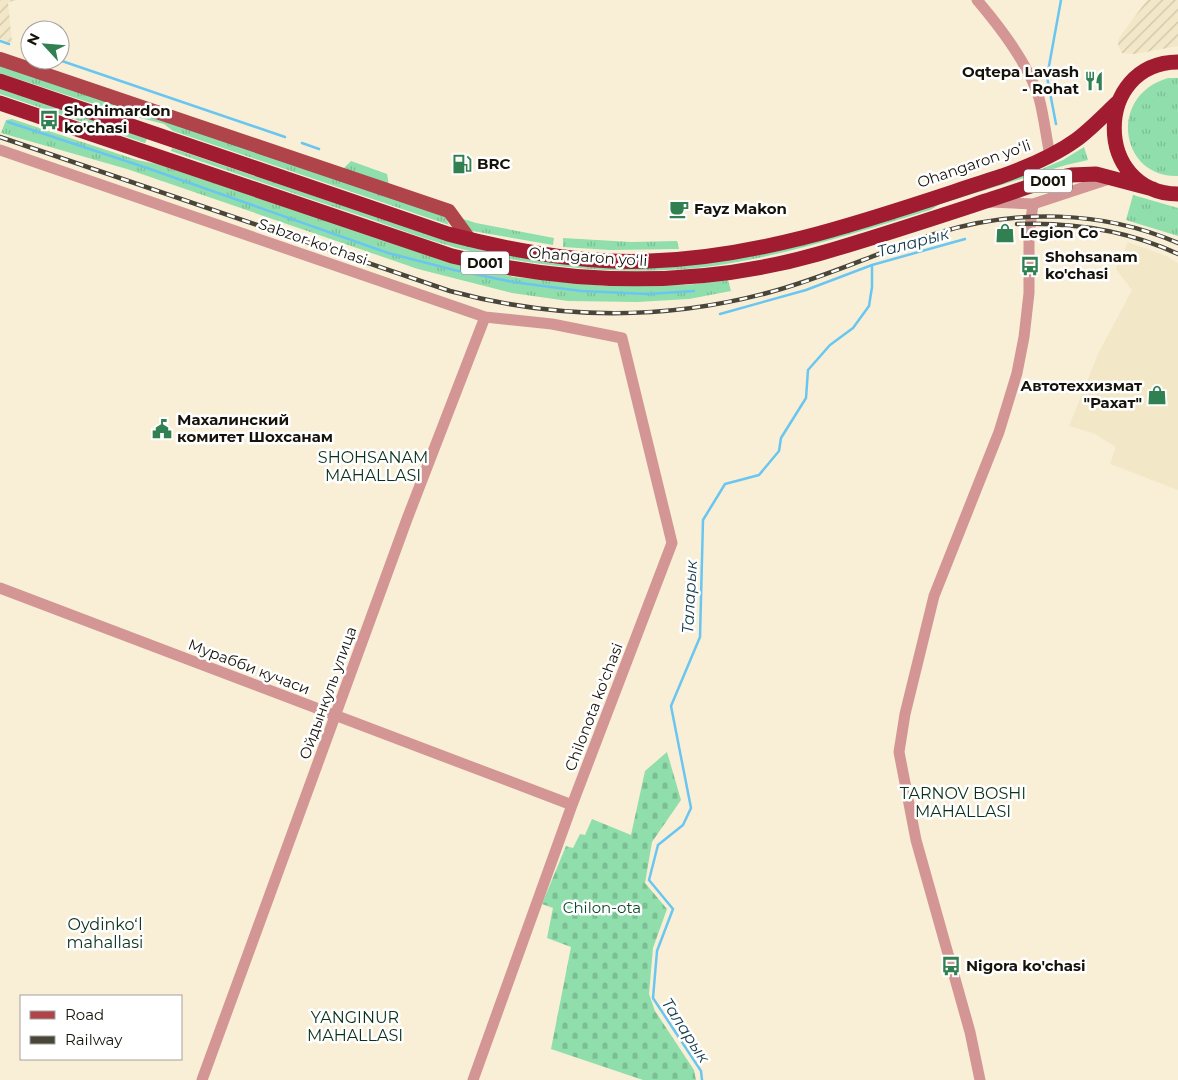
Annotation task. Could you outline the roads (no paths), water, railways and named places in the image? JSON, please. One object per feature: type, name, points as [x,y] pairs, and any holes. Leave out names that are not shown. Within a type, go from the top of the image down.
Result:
[{"type":"highway","name":"D001","points":[[1176,195],[1152,189],[1136,179],[1119,156],[1113,128],[1119,101],[1129,84],[1144,72],[1158,65],[1178,62]]},
{"type":"highway","name":"Ohangaron yoʻli","points":[[0,81],[426,227],[470,240],[530,252],[600,260],[648,261],[716,255],[771,246],[826,231],[1002,176],[1050,155],[1076,140],[1119,101]]},
{"type":"highway","name":"Ohangaron yoʻli","points":[[0,103],[452,256],[512,268],[600,278],[651,279],[692,277],[735,272],[775,264],[819,254],[1071,174],[1091,173],[1152,189]]},
{"type":"highway","points":[[153,155],[160,136]]},
{"type":"main road","points":[[0,59],[449,211],[470,240]]},
{"type":"street","points":[[977,0],[998,26],[1022,62],[1032,82],[1040,104],[1050,155]]},
{"type":"street","name":"Sabzor ko'chasi","points":[[0,150],[485,317],[552,324],[622,338]]},
{"type":"street","points":[[985,202],[1033,204],[1112,178]]},
{"type":"street","points":[[980,1080],[970,1032],[916,840],[899,752],[905,714],[934,596],[999,432],[1017,373],[1024,337],[1029,292],[1029,235],[1033,204]]},
{"type":"street","name":"Ойдынкуль улица","points":[[202,1080],[407,519],[485,317]]},
{"type":"street","name":"Chilonota ko'chasi","points":[[472,1080],[572,805],[672,543],[622,338]]},
{"type":"street","name":"Мурабби кучаси","points":[[0,588],[572,805]]},
{"type":"waterway","name":"Таларык","points":[[1056,124],[1047,77],[1061,0]]},
{"type":"waterway","points":[[0,41],[9,44]]},
{"type":"waterway","points":[[70,64],[285,137]]},
{"type":"waterway","points":[[8,122],[147,168],[388,253],[454,270],[513,282],[581,291],[648,294],[694,291]]},
{"type":"waterway","points":[[302,143],[319,149]]},
{"type":"waterway","name":"Таларык","points":[[702,1080],[701,1071],[653,998],[657,951],[673,909],[649,880],[658,845],[683,825],[691,808],[671,706],[700,637],[703,520],[725,484],[759,475],[779,451],[781,438],[806,398],[808,370],[830,345],[853,328],[869,306],[872,287],[872,265],[965,239]]},
{"type":"waterway","points":[[720,314],[806,290],[872,265]]},
{"type":"railway","points":[[0,137],[450,291],[529,307],[568,311],[648,312],[727,302],[789,287],[938,233],[998,220],[1028,217],[1089,219],[1149,232],[1178,243]]},
{"type":"railway","points":[[1017,224],[1058,225],[1100,230],[1140,239],[1178,254]]},
{"type":"place","name":"Oqtepa Lavash - Rohat","points":[[1094,81]]},
{"type":"place","name":"Shohimardon ko'chasi","points":[[49,120]]},
{"type":"place","name":"BRC","points":[[462,164]]},
{"type":"place","name":"Fayz Makon","points":[[679,209]]},
{"type":"place","name":"Legion Co","points":[[1005,233]]},
{"type":"place","name":"Shohsanam ko'chasi","points":[[1030,266]]},
{"type":"place","name":"Автотеххизмат \"Рахат\"","points":[[1157,395]]},
{"type":"place","name":"Махалинский комитет Шохcанам","points":[[162,429]]},
{"type":"place","name":"Nigora ko'chasi","points":[[951,966]]},
{"type":"district","name":"SHOHSANAM MAHALLASI","points":[[373,466]]},
{"type":"district","name":"TARNOV BOSHI MAHALLASI","points":[[963,802]]},
{"type":"district","name":"Oydinkoʻl mahallasi","points":[[105,933]]},
{"type":"district","name":"YANGINUR MAHALLASI","points":[[355,1026]]},
{"type":"park label","name":"Chilon-ota","points":[[602,908]]}]
